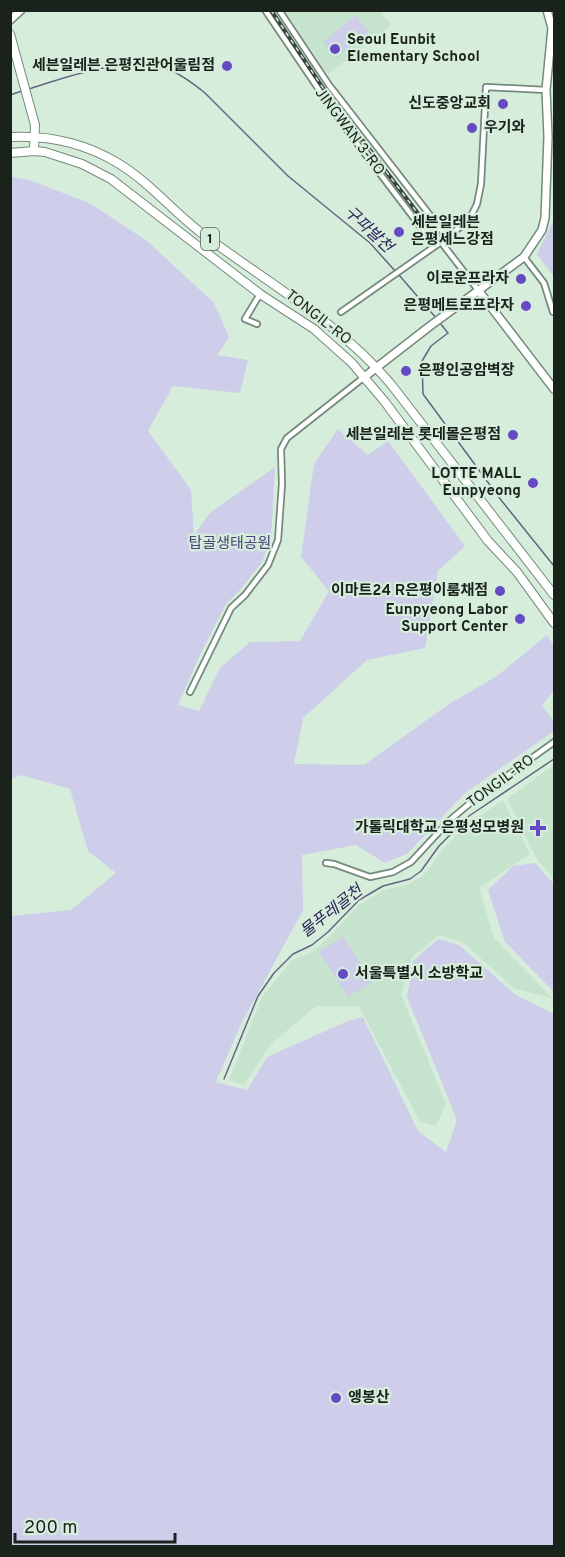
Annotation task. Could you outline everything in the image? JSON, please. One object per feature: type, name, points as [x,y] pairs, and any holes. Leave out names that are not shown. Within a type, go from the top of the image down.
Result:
[{"type":"main road","points":[[10,34],[35,125],[33,151]]},
{"type":"main road","name":"TONGIL-RO","points":[[10,137],[34,136],[74,144],[116,162],[203,234],[325,320],[376,366],[555,595]]},
{"type":"main road","name":"TONGIL-RO","points":[[10,153],[33,151],[82,164],[111,179],[260,294],[314,329],[352,363],[385,402],[488,541],[517,572],[555,622]]},
{"type":"street","points":[[10,20],[21,10]]},
{"type":"street","name":"JINGWAN 3-RO","points":[[279,10],[329,85],[443,232],[441,242],[478,290]]},
{"type":"street","points":[[190,692],[231,608],[245,595],[268,565],[278,540],[282,484],[281,450],[287,438],[376,366],[524,257],[542,230],[545,218],[551,100],[546,90],[552,60],[552,28],[548,10]]},
{"type":"street","name":"JINGWAN 3-RO","points":[[265,11],[343,126],[432,242],[441,242]]},
{"type":"street","points":[[341,312],[469,220],[477,204],[481,184],[486,87],[546,90]]},
{"type":"street","points":[[524,257],[544,283],[553,312]]},
{"type":"street","points":[[478,290],[555,389]]},
{"type":"street","points":[[257,324],[245,319],[260,294]]},
{"type":"street","name":"TONGIL-RO","points":[[326,863],[370,877],[393,872],[411,862],[450,820],[475,799],[555,742]]},
{"type":"shaded area","name":"Seoul Eunbit Elementary School","points":[[285,11],[380,11],[391,25],[328,74]]},
{"type":"shaded area","name":"가톨릭대학교 은평성모병원","points":[[554,765],[554,879],[536,858],[507,799]]},
{"type":"shaded area","name":"서울특별시 소방학교","points":[[503,800],[530,854],[479,888],[494,938],[552,998],[515,989],[464,943],[439,935],[412,957],[401,994],[446,1104],[436,1126],[420,1122],[359,1006],[316,1006],[270,1045],[244,1085],[229,1080],[262,997],[292,960],[311,953],[359,905],[384,890],[409,884],[424,875],[442,850],[463,828]]},
{"type":"green space","points":[[356,15],[369,33],[335,58],[323,42]]},
{"type":"green space","name":"탑골생태공원","points":[[11,177],[30,180],[91,204],[147,241],[214,303],[229,337],[217,355],[248,360],[240,393],[173,386],[148,431],[191,490],[194,535],[210,513],[275,467],[271,538],[262,562],[226,604],[178,705],[199,711],[220,668],[250,642],[300,641],[329,591],[301,557],[314,464],[338,429],[368,455],[388,441],[465,546],[438,571],[425,648],[367,660],[303,718],[294,764],[364,765],[449,704],[497,676],[547,635],[554,646],[554,691],[542,705],[554,722],[554,731],[465,793],[408,853],[385,863],[356,845],[302,855],[303,910],[241,1024],[216,1082],[247,1090],[267,1057],[348,1021],[363,1017],[418,1131],[446,1152],[457,1120],[407,997],[413,961],[438,939],[459,945],[516,995],[554,1014],[554,1546],[11,1546],[11,916],[71,910],[116,873],[88,851],[70,789],[21,775],[11,779]]},
{"type":"green space","points":[[554,219],[554,277],[537,254]]},
{"type":"green space","points":[[535,863],[554,884],[554,992],[505,942],[488,890],[513,866]]},
{"type":"green space","points":[[343,937],[373,981],[348,997],[319,952]]},
{"type":"waterway","name":"구파발천","points":[[29,89],[80,73],[114,66],[149,66],[176,73],[205,93],[288,176],[370,243],[396,272]]},
{"type":"waterway","name":"구파발천","points":[[10,95],[22,91]]},
{"type":"waterway","name":"구파발천","points":[[399,275],[437,319]]},
{"type":"waterway","name":"구파발천","points":[[440,323],[448,333],[431,346],[422,361],[423,394],[501,500],[554,566]]},
{"type":"waterway","name":"물푸레골천","points":[[224,1079],[258,996],[274,973],[293,954],[312,945],[328,932],[359,900],[383,886],[410,879],[421,871],[439,846],[469,816],[554,759]]},
{"type":"railway","points":[[271,10],[323,88],[435,236]]},
{"type":"place","name":"Seoul Eunbit Elementary School","points":[[335,49]]},
{"type":"place","name":"세븐일레븐 은평진관어울림점","points":[[227,66]]},
{"type":"place","name":"신도중앙교회","points":[[503,104]]},
{"type":"place","name":"우기와","points":[[472,128]]},
{"type":"place","name":"세븐일레븐 은평세느강점","points":[[399,232]]},
{"type":"place","name":"이로운프라자","points":[[521,279]]},
{"type":"place","name":"은평메트로프라자","points":[[526,306]]},
{"type":"place","name":"은평인공암벽장","points":[[406,371]]},
{"type":"place","name":"세븐일레븐 롯데몰은평점","points":[[513,435]]},
{"type":"place","name":"LOTTE MALL Eunpyeong","points":[[533,483]]},
{"type":"place","name":"이마트24 R은평이룸채점","points":[[500,591]]},
{"type":"place","name":"Eunpyeong Labor Support Center","points":[[520,619]]},
{"type":"place","name":"가톨릭대학교 은평성모병원","points":[[538,828]]},
{"type":"place","name":"서울특별시 소방학교","points":[[343,974]]},
{"type":"place","name":"앵봉산","points":[[336,1398]]}]
